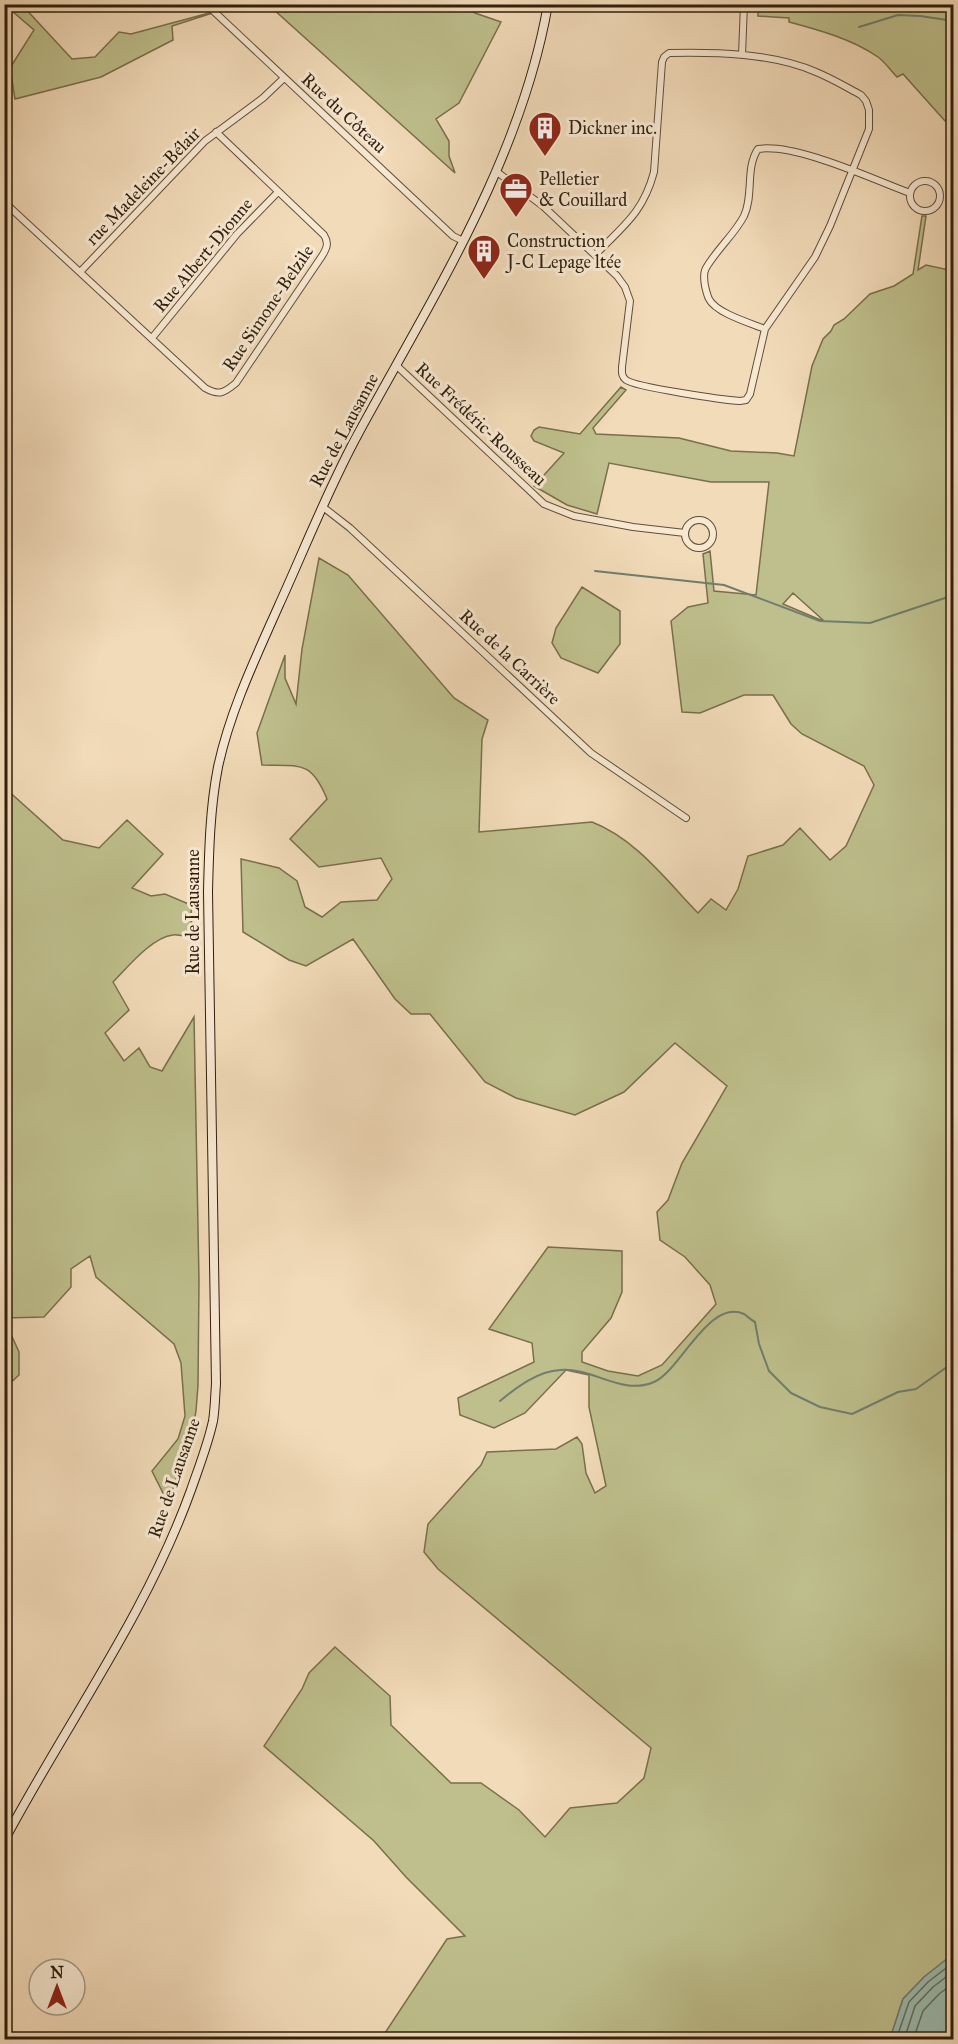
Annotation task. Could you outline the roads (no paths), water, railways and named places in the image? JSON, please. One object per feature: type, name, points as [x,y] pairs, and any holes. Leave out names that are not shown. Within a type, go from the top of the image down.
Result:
[{"type":"street","points":[[75,4],[78,7],[88,8],[94,4]]},
{"type":"street","name":"Rue du Côteau","points":[[206,4],[453,236],[463,241]]},
{"type":"street","name":"Rue de Lausanne","points":[[4,1841],[135,1615],[178,1527],[203,1456],[213,1419],[216,1373],[208,892],[210,829],[218,767],[233,716],[248,675],[357,436],[463,241],[496,172],[530,81],[548,4]]},
{"type":"street","points":[[742,55],[744,4]]},
{"type":"street","points":[[496,172],[543,206],[617,276],[625,287],[630,301],[622,375],[631,382],[723,400],[740,401],[746,399],[750,394],[765,329],[815,257],[831,226],[869,129],[869,110],[866,102],[861,95],[814,71],[786,62],[742,55],[669,53],[662,62],[654,172],[649,190],[642,205],[632,218],[595,255]]},
{"type":"street","name":"rue Madeleine-Bélair","points":[[81,271],[205,141],[263,98],[284,78]]},
{"type":"street","name":"Rue Simone-Belzile","points":[[4,202],[205,388],[213,393],[226,391],[236,383],[327,247],[327,240],[216,132]]},
{"type":"street","points":[[765,329],[724,312],[712,304],[708,298],[704,280],[704,270],[745,214],[752,159],[758,149],[781,148],[811,156],[910,193]]},
{"type":"street","points":[[924,181],[937,188],[939,198],[931,209],[921,210],[913,205],[910,193],[915,184],[924,181]]},
{"type":"street","name":"Rue Albert-Dionne","points":[[152,338],[237,234],[278,192]]},
{"type":"street","name":"Rue Frédéric-Rousseau","points":[[397,366],[544,504],[574,516],[633,527],[685,533]]},
{"type":"street","name":"Rue de la Carrière","points":[[323,507],[350,528],[591,753],[686,818]]},
{"type":"street","name":"Rue Frédéric-Rousseau","points":[[701,520],[709,524],[713,537],[708,545],[699,548],[687,542],[685,533],[688,525],[701,520]]},
{"type":"water","points":[[953,1954],[953,2039],[890,2039],[903,1999],[924,1977]]},
{"type":"waterway","points":[[859,27],[898,15],[954,21]]},
{"type":"waterway","points":[[595,571],[724,585],[820,621],[870,623],[954,595]]},
{"type":"waterway","points":[[500,1401],[536,1377],[560,1370],[572,1370],[630,1386],[654,1382],[664,1375],[707,1326],[719,1316],[731,1312],[744,1314],[755,1322],[759,1344],[769,1371],[791,1393],[820,1407],[852,1414],[898,1392],[916,1389],[954,1362]]},
{"type":"place","name":"Dickner inc.","points":[[545,157]]},
{"type":"place","name":"Pelletier & Couillard","points":[[516,218]]},
{"type":"place","name":"Construction J-C Lepage ltée","points":[[484,280]]}]
